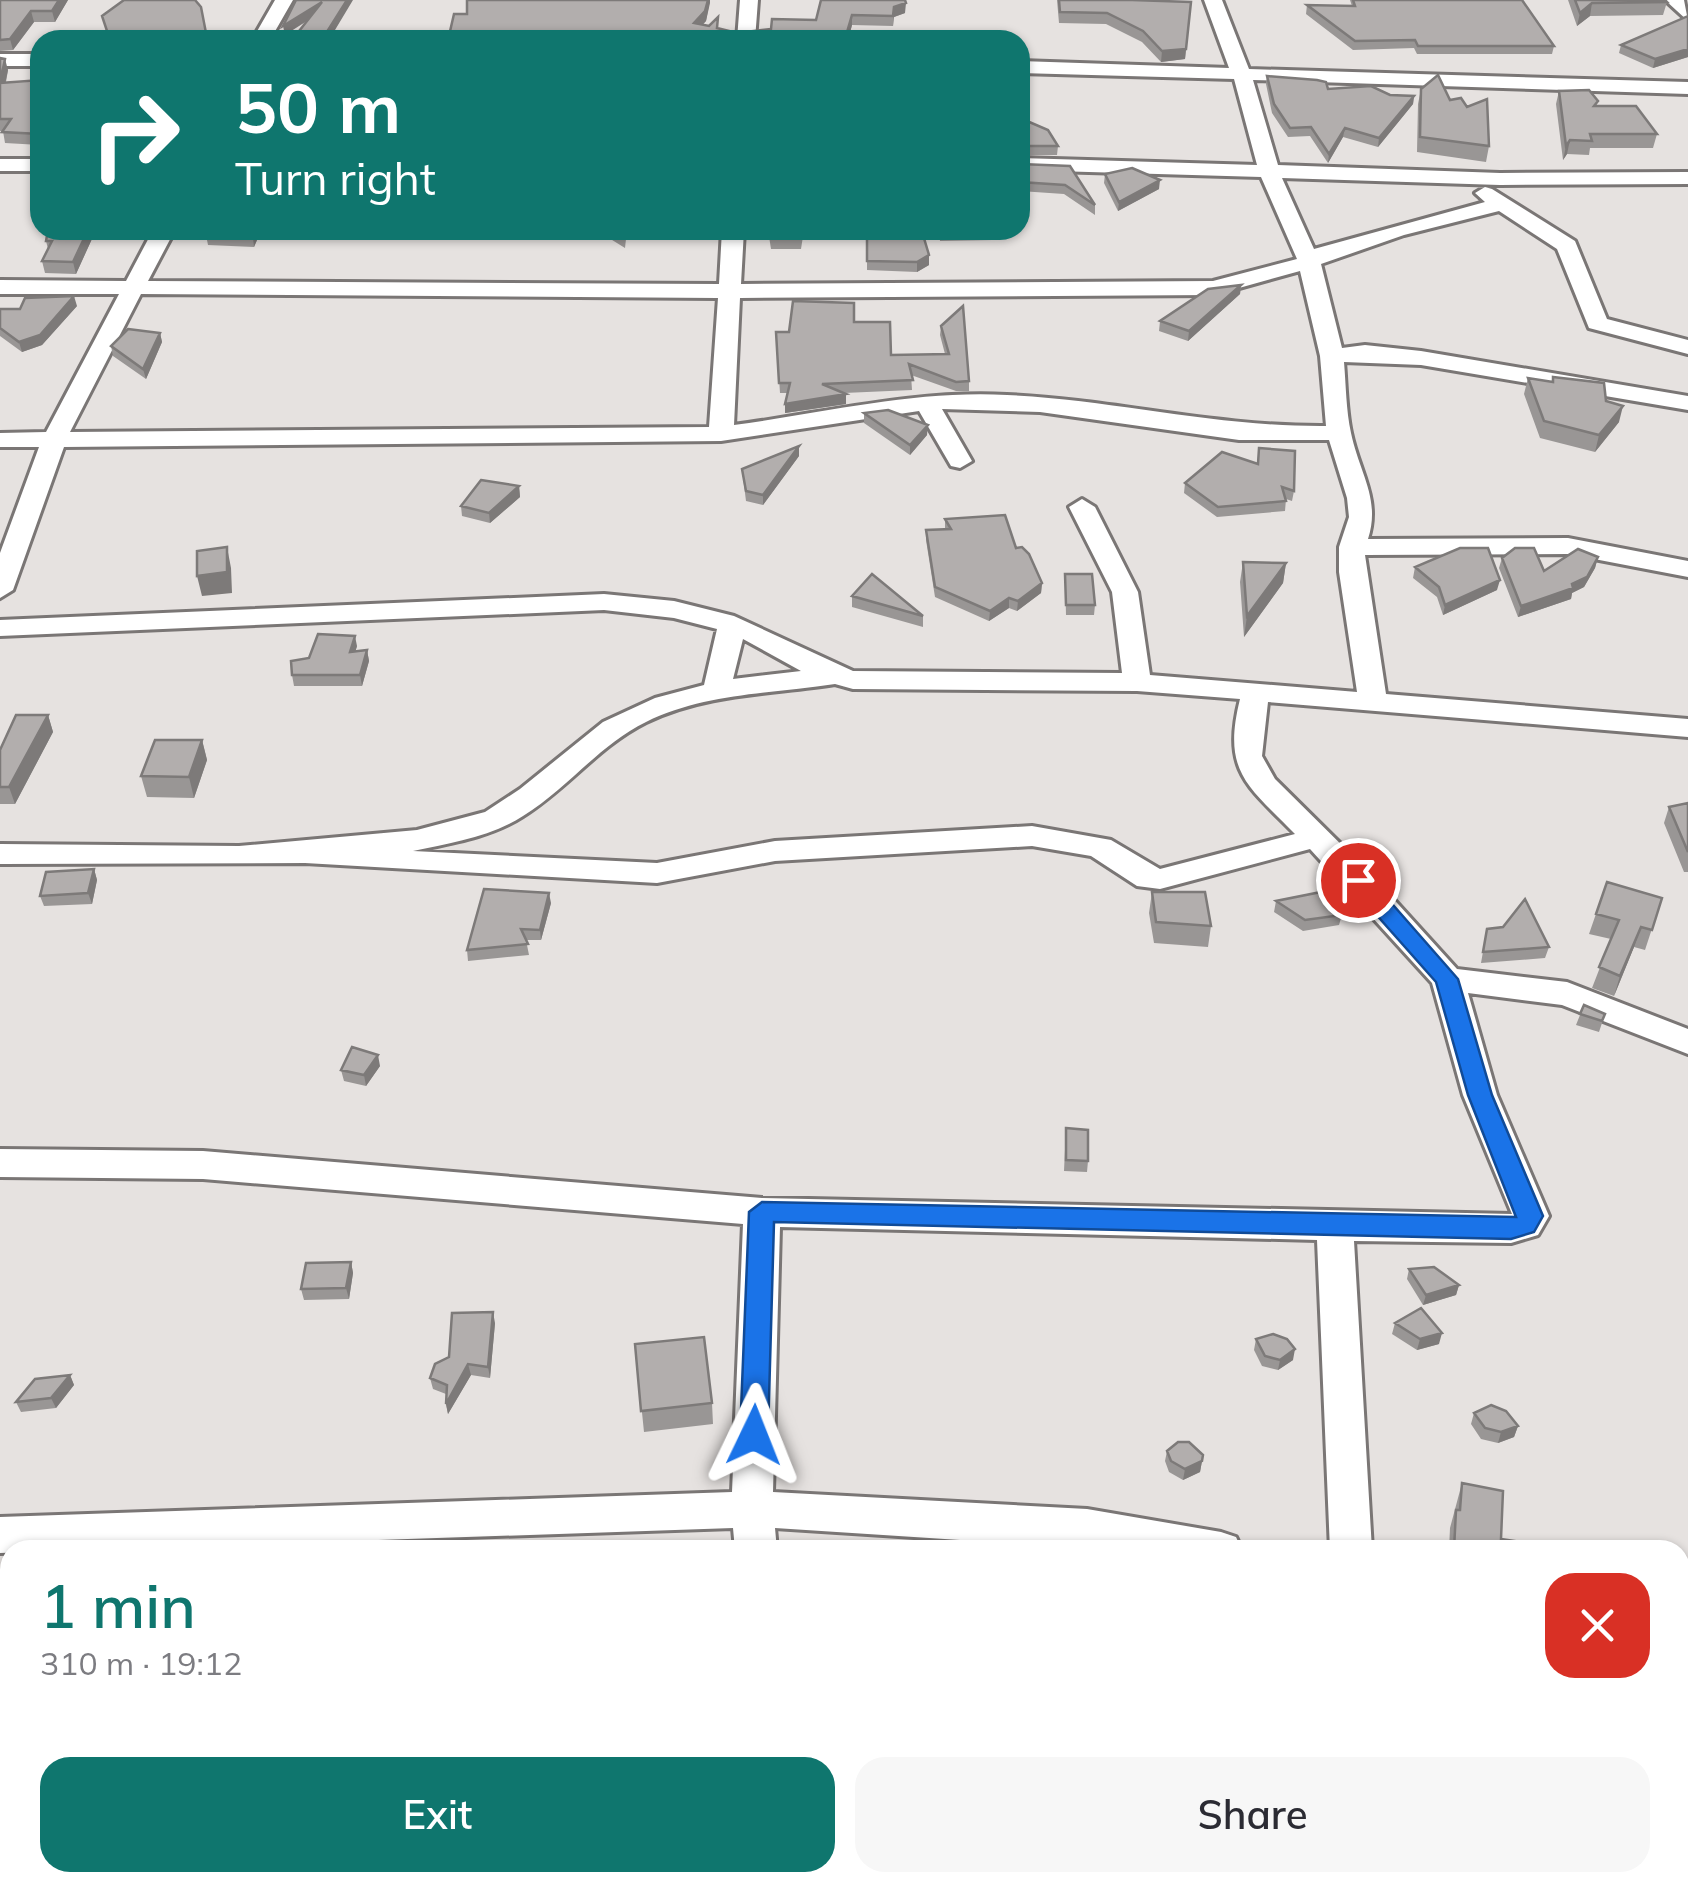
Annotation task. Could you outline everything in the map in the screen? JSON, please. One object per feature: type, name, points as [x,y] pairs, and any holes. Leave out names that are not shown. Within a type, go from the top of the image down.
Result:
[{"type":"street","points":[[266,30],[284,0]]},
{"type":"street","points":[[747,30],[749,0]]},
{"type":"street","points":[[1213,0],[1241,71],[1269,171],[1308,262],[1332,356],[1339,433],[1362,517],[1352,547],[1356,610],[1373,702]]},
{"type":"street","points":[[1674,0],[1688,16]]},
{"type":"street","points":[[0,60],[30,60]]},
{"type":"street","points":[[1030,68],[1241,71],[1688,88]]},
{"type":"street","points":[[1030,164],[1471,178],[1688,178]]},
{"type":"street","points":[[0,165],[30,165]]},
{"type":"street","points":[[1471,178],[1567,246],[1597,323],[1688,347]]},
{"type":"street","points":[[0,287],[728,291],[1214,288],[1308,262],[1328,251],[1504,204]]},
{"type":"street","points":[[0,590],[54,440],[159,240]]},
{"type":"street","points":[[722,434],[733,240]]},
{"type":"street","points":[[1322,314],[1421,358]]},
{"type":"street","points":[[1332,356],[1365,352],[1421,358],[1680,402],[1688,378]]},
{"type":"street","points":[[0,440],[722,434],[791,426],[850,410],[926,403],[1037,403],[1225,431],[1339,433]]},
{"type":"street","points":[[926,403],[960,460]]},
{"type":"street","points":[[1082,507],[1125,592],[1137,682]]},
{"type":"street","points":[[1352,547],[1568,546],[1688,568]]},
{"type":"street","points":[[0,628],[604,602],[698,612],[832,676]]},
{"type":"street","points":[[717,689],[732,625]]},
{"type":"street","points":[[315,856],[474,826],[520,810],[573,755],[616,726],[717,689],[832,676],[905,683],[1137,682],[1688,728]]},
{"type":"street","points":[[0,1163],[203,1165],[762,1212],[1511,1229],[1525,1225],[1530,1216],[1480,1095],[1447,979],[1263,784],[1247,756],[1247,730],[1256,690]]},
{"type":"street","points":[[508,867],[520,810]]},
{"type":"street","points":[[0,854],[315,856],[658,873],[775,851],[1032,836],[1100,847],[1148,879],[1160,879],[1316,838]]},
{"type":"street","points":[[1447,979],[1567,994],[1688,1042]]},
{"type":"street","points":[[754,1530],[762,1212]]},
{"type":"street","points":[[1335,1226],[1351,1540]]},
{"type":"street","points":[[0,1535],[1087,1527],[1163,1540]]},
{"type":"building","points":[[0,0],[59,0],[52,11],[31,11],[10,39],[0,40]]},
{"type":"building","points":[[124,0],[195,0],[201,7],[205,30],[107,30],[102,16]]},
{"type":"building","points":[[296,0],[347,0],[328,30],[300,30],[322,2],[283,26]]},
{"type":"building","points":[[467,0],[708,0],[705,11],[694,23],[709,26],[718,17],[717,28],[725,30],[450,30],[454,14],[467,14]]},
{"type":"building","points":[[821,0],[906,3],[894,7],[893,16],[852,15],[848,30],[762,30],[771,29],[772,19],[816,20]]},
{"type":"building","points":[[1059,0],[1191,2],[1186,49],[1162,51],[1143,31],[1107,13],[1060,12]]},
{"type":"building","points":[[1353,0],[1522,0],[1554,46],[1418,46],[1415,40],[1355,41],[1307,5],[1355,6]]},
{"type":"building","points":[[1575,0],[1667,2],[1592,3],[1580,13]]},
{"type":"building","points":[[1688,16],[1688,49],[1655,59],[1621,45]]},
{"type":"building","points":[[1438,75],[1450,100],[1461,98],[1467,107],[1487,99],[1489,146],[1420,137],[1421,89]]},
{"type":"building","points":[[1267,76],[1317,80],[1326,82],[1328,89],[1371,86],[1390,95],[1414,96],[1379,138],[1345,128],[1329,154],[1311,127],[1290,128],[1274,104]]},
{"type":"building","points":[[30,81],[30,133],[2,132],[11,119],[0,119],[0,83]]},
{"type":"building","points":[[1589,90],[1598,101],[1594,106],[1636,106],[1657,134],[1590,134],[1592,141],[1570,140],[1566,146],[1559,91]]},
{"type":"building","points":[[1030,122],[1048,130],[1058,146],[1030,146]]},
{"type":"building","points":[[1030,164],[1070,166],[1095,205],[1065,185],[1030,183]]},
{"type":"building","points":[[1132,168],[1160,180],[1119,202],[1105,174]]},
{"type":"building","points":[[83,240],[73,262],[42,261],[52,241],[46,241]]},
{"type":"building","points":[[867,240],[924,240],[929,255],[917,262],[867,261]]},
{"type":"building","points":[[1241,285],[1189,331],[1160,321],[1208,289]]},
{"type":"building","points":[[74,296],[40,335],[19,342],[0,328],[0,309],[20,309],[25,298]]},
{"type":"building","points":[[793,301],[854,303],[854,322],[890,322],[891,355],[949,354],[941,326],[963,306],[969,381],[956,382],[909,364],[913,380],[822,384],[846,394],[785,404],[790,383],[779,383],[776,332],[789,332]]},
{"type":"building","points":[[128,329],[160,333],[143,369],[111,346]]},
{"type":"building","points":[[1553,377],[1604,383],[1606,401],[1623,406],[1599,435],[1544,421],[1528,378],[1553,382]]},
{"type":"building","points":[[888,410],[928,425],[910,445],[864,413]]},
{"type":"building","points":[[799,446],[763,495],[746,491],[742,469]]},
{"type":"building","points":[[1259,448],[1295,451],[1294,491],[1282,487],[1286,501],[1218,507],[1185,483],[1222,452],[1258,464]]},
{"type":"building","points":[[481,480],[519,486],[489,513],[461,506]]},
{"type":"building","points":[[1005,515],[1016,548],[1022,547],[1029,554],[1042,583],[1018,601],[1009,598],[990,611],[935,587],[926,530],[951,529],[945,519]]},
{"type":"building","points":[[227,547],[227,572],[197,576],[197,551]]},
{"type":"building","points":[[1460,548],[1488,548],[1500,580],[1445,605],[1439,587],[1415,567]]},
{"type":"building","points":[[1515,548],[1534,548],[1544,571],[1578,549],[1598,557],[1587,577],[1572,584],[1573,588],[1521,606],[1502,558]]},
{"type":"building","points":[[1243,562],[1286,563],[1247,616]]},
{"type":"building","points":[[872,574],[923,616],[852,596]]},
{"type":"building","points":[[1065,574],[1092,574],[1095,605],[1066,605]]},
{"type":"building","points":[[318,634],[355,636],[350,652],[367,650],[360,675],[292,675],[291,661],[309,658]]},
{"type":"building","points":[[16,715],[48,715],[9,787],[0,787],[0,750]]},
{"type":"building","points":[[155,740],[202,740],[189,777],[141,776]]},
{"type":"building","points":[[1688,803],[1688,852],[1669,807]]},
{"type":"building","points":[[94,869],[88,893],[40,896],[46,872]]},
{"type":"building","points":[[1607,882],[1662,898],[1652,930],[1641,927],[1620,976],[1599,967],[1619,920],[1596,914]]},
{"type":"building","points":[[484,889],[549,893],[540,930],[521,929],[528,944],[467,950]]},
{"type":"building","points":[[1331,890],[1342,915],[1305,920],[1276,901]]},
{"type":"building","points":[[1152,892],[1205,892],[1211,926],[1156,922]]},
{"type":"building","points":[[1525,899],[1549,947],[1483,952],[1487,929],[1503,927]]},
{"type":"building","points":[[1584,1005],[1605,1014],[1602,1021],[1580,1014]]},
{"type":"building","points":[[352,1047],[378,1055],[364,1075],[341,1070]]},
{"type":"building","points":[[1066,1128],[1088,1130],[1088,1161],[1066,1160]]},
{"type":"building","points":[[351,1262],[346,1288],[301,1289],[306,1263]]},
{"type":"building","points":[[1434,1267],[1459,1285],[1426,1295],[1409,1269]]},
{"type":"building","points":[[1421,1308],[1442,1333],[1420,1339],[1395,1323]]},
{"type":"building","points":[[493,1312],[488,1367],[468,1364],[446,1404],[447,1385],[430,1378],[435,1364],[449,1357],[452,1313]]},
{"type":"building","points":[[1273,1334],[1287,1339],[1295,1349],[1280,1360],[1265,1356],[1256,1339]]},
{"type":"building","points":[[704,1337],[712,1403],[641,1411],[635,1344]]},
{"type":"building","points":[[70,1375],[51,1398],[16,1402],[35,1379]]},
{"type":"building","points":[[1491,1405],[1506,1411],[1518,1426],[1501,1432],[1485,1428],[1474,1413]]},
{"type":"building","points":[[1178,1442],[1189,1442],[1203,1455],[1202,1461],[1185,1469],[1171,1461],[1167,1451]]},
{"type":"building","points":[[1462,1483],[1503,1491],[1501,1539],[1508,1540],[1454,1540],[1456,1510],[1460,1510]]},
{"type":"route","points":[[754,1435],[762,1212],[1511,1229],[1525,1225],[1530,1216],[1480,1095],[1447,979],[1358,880]]}]
